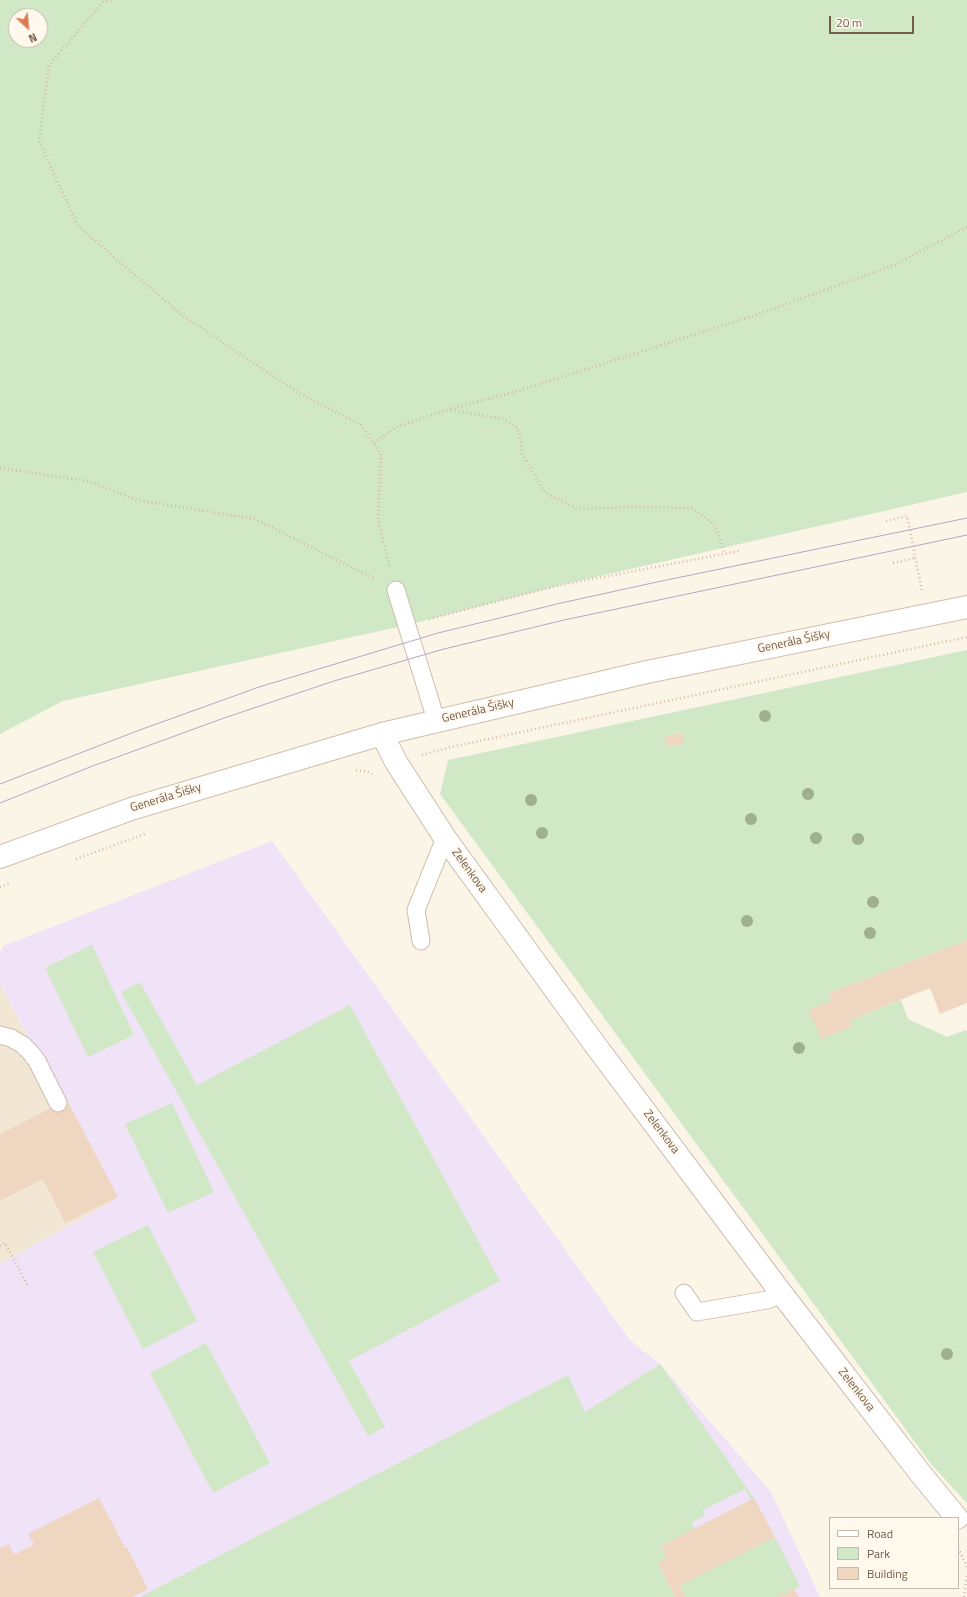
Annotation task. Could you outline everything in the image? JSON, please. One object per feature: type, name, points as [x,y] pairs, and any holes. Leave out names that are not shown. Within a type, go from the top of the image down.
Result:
[{"type":"main road","name":"Generála Šišky","points":[[0,857],[131,809],[382,734],[436,720],[646,672],[967,607]]},
{"type":"main road","name":"Zelenkova","points":[[382,734],[396,762],[446,838],[596,1046],[782,1294],[920,1473],[956,1517]]},
{"type":"main road","name":"Zelenkova","points":[[959,1520],[967,1530]]},
{"type":"lane","points":[[396,590],[436,720]]},
{"type":"lane","points":[[421,940],[416,910],[446,838]]},
{"type":"lane","points":[[0,1035],[11,1038],[23,1045],[30,1052],[37,1062],[58,1103]]},
{"type":"lane","points":[[684,1293],[697,1312],[767,1300],[782,1294]]},
{"type":"path","points":[[111,0],[103,2],[49,65],[39,141],[78,226],[183,316],[297,392],[362,425],[381,454],[378,520],[386,550]]},
{"type":"path","points":[[374,443],[396,427],[450,409],[521,390],[759,314],[894,265],[967,227]]},
{"type":"path","points":[[450,409],[504,419],[516,426],[520,436],[522,454],[545,493],[579,509],[630,507],[692,508],[715,524],[724,554]]},
{"type":"path","points":[[0,468],[88,481],[137,500],[255,519],[396,590]]},
{"type":"path","points":[[886,521],[907,516],[926,615]]},
{"type":"path","points":[[407,625],[561,585],[739,551]]},
{"type":"path","points":[[893,563],[915,558]]},
{"type":"path","points":[[368,772],[396,762],[459,746],[967,637]]},
{"type":"path","points":[[354,770],[368,772],[375,775]]},
{"type":"path","points":[[75,860],[149,832]]},
{"type":"path","points":[[0,887],[15,881]]},
{"type":"path","points":[[0,1246],[5,1243],[28,1286]]},
{"type":"path","points":[[959,1550],[967,1567]]},
{"type":"path","points":[[964,1597],[967,1572]]},
{"type":"shaded area","points":[[272,841],[630,1340],[660,1364],[771,1492],[820,1597],[0,1597],[0,1264],[113,1201],[0,983],[0,953],[3,946]]},
{"type":"shaded area","points":[[0,983],[113,1201],[0,1264]]},
{"type":"green space","points":[[0,0],[967,0],[967,492],[561,585],[407,625],[63,701],[0,734]]},
{"type":"green space","points":[[967,650],[967,940],[829,993],[832,1000],[821,1039],[852,1026],[850,1020],[901,1000],[908,1019],[947,1037],[966,1030],[967,1032],[967,1503],[931,1464],[440,794],[448,760]],"holes":[[[682,733],[683,744],[667,746],[666,736]]]},
{"type":"green space","points":[[92,945],[134,1035],[88,1057],[45,968]]},
{"type":"green space","points":[[140,982],[266,1210],[197,1085],[350,1005],[500,1281],[349,1361],[385,1427],[368,1436],[121,992]]},
{"type":"green space","points":[[172,1103],[214,1192],[168,1213],[125,1124]]},
{"type":"green space","points":[[148,1225],[197,1321],[143,1349],[93,1252]]},
{"type":"green space","points":[[206,1343],[270,1463],[213,1493],[150,1373]]},
{"type":"green space","points":[[660,1364],[754,1498],[751,1500],[745,1489],[703,1510],[705,1515],[692,1523],[695,1529],[661,1546],[667,1558],[658,1564],[675,1597],[140,1597],[568,1375],[585,1412]]},
{"type":"green space","points":[[775,1537],[800,1586],[778,1597],[686,1597],[680,1585]]},
{"type":"building","points":[[682,733],[684,744],[667,746],[665,736]]},
{"type":"building","points":[[967,940],[967,1003],[940,1014],[930,988],[850,1020],[853,1026],[821,1039],[809,1010],[832,1000],[829,993]]},
{"type":"building","points":[[67,1100],[118,1197],[65,1223],[43,1179],[0,1201],[0,1134]]},
{"type":"building","points":[[99,1498],[125,1548],[127,1547],[148,1589],[132,1597],[0,1597],[0,1548],[9,1544],[14,1555],[34,1544],[28,1534]]},
{"type":"building","points":[[754,1498],[775,1537],[680,1585],[686,1597],[675,1597],[658,1563],[667,1558],[661,1546]]},
{"type":"building","points":[[794,1589],[799,1597],[778,1597]]},
{"type":"tram line","points":[[0,784],[137,731],[259,687],[438,633],[561,603],[657,582],[967,518]]},
{"type":"tram line","points":[[0,803],[90,767],[224,718],[334,681],[444,649],[564,620],[967,535]]}]
